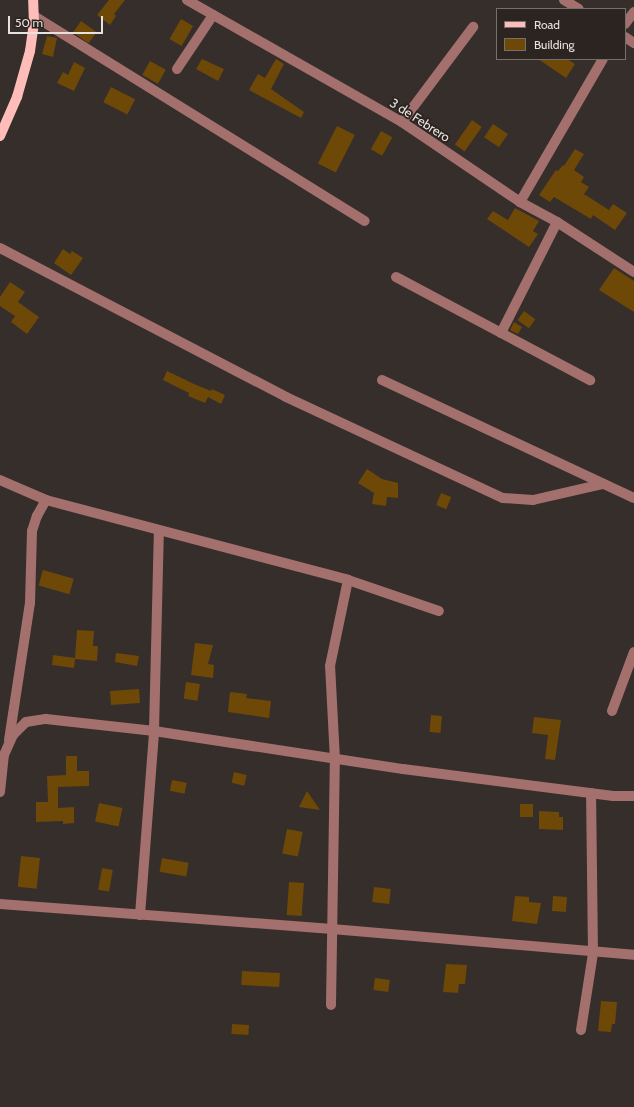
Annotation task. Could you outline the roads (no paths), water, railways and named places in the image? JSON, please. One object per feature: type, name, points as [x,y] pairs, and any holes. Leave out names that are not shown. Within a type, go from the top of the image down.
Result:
[{"type":"main road","points":[[0,136],[17,97],[30,51],[34,16],[33,0]]},
{"type":"street","name":"3 de Febrero","points":[[187,0],[402,122],[520,202],[557,222],[634,272]]},
{"type":"street","points":[[564,0],[577,8]]},
{"type":"street","points":[[626,23],[634,12]]},
{"type":"street","points":[[177,69],[213,15]]},
{"type":"street","points":[[34,16],[365,221]]},
{"type":"street","points":[[402,122],[473,27]]},
{"type":"street","points":[[520,202],[602,60]]},
{"type":"street","points":[[501,333],[557,222]]},
{"type":"street","points":[[0,248],[286,397],[503,498],[533,500],[603,484]]},
{"type":"street","points":[[396,277],[590,380]]},
{"type":"street","points":[[382,380],[634,498]]},
{"type":"street","points":[[0,480],[46,500],[348,580],[439,611]]},
{"type":"street","points":[[9,746],[30,603],[32,531],[37,516],[46,500]]},
{"type":"street","points":[[140,915],[154,731],[159,530]]},
{"type":"street","points":[[331,1005],[335,760],[330,666],[348,580]]},
{"type":"street","points":[[612,712],[634,652]]},
{"type":"street","points":[[0,792],[4,755],[13,734],[26,722],[46,719],[154,731],[335,760],[591,793],[634,796]]},
{"type":"street","points":[[580,1030],[593,953],[591,793]]},
{"type":"street","points":[[0,904],[332,929],[593,953],[634,955]]}]
